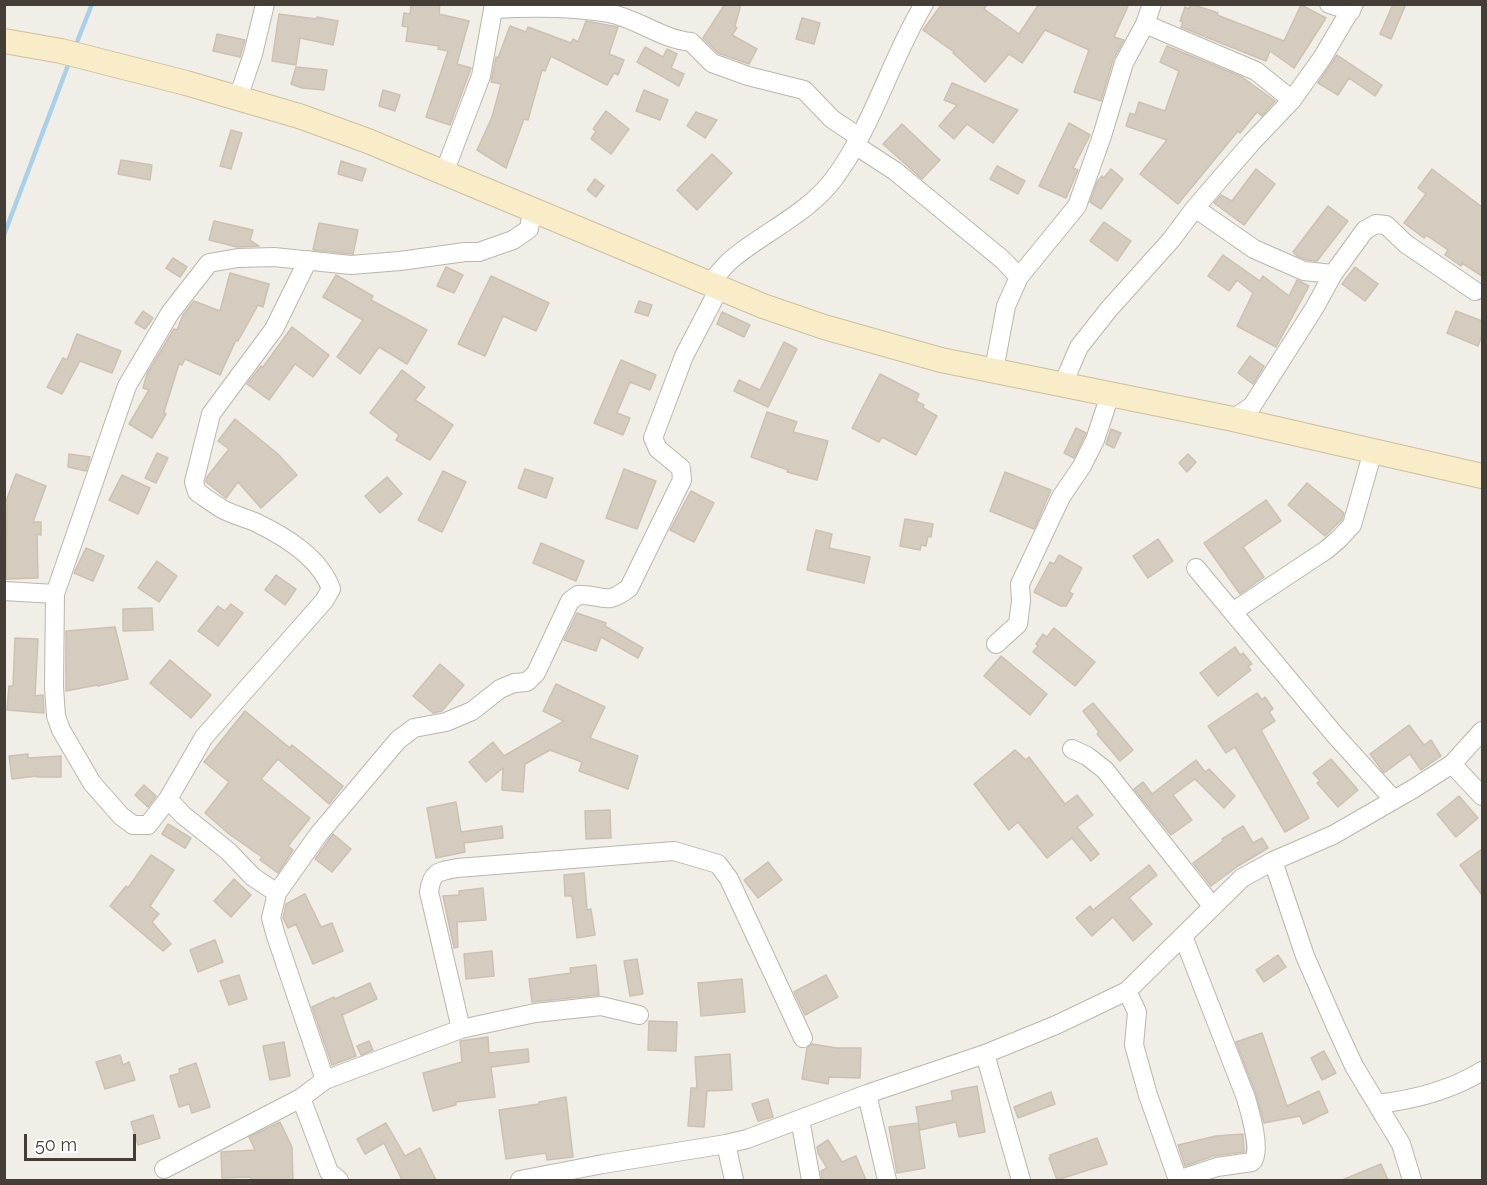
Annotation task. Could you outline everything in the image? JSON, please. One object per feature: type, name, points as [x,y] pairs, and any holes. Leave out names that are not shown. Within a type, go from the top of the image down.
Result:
[{"type":"main road","points":[[4,41],[61,51],[299,116],[368,141],[763,306],[824,327],[941,360],[1233,419],[1482,476]]},
{"type":"street","points":[[238,98],[253,54],[265,4]]},
{"type":"street","points":[[325,1080],[271,918],[277,893],[318,835],[398,740],[414,728],[446,722],[472,711],[500,689],[514,683],[527,682],[536,673],[570,601],[578,595],[602,599],[616,598],[629,588],[682,480],[681,468],[658,449],[653,438],[684,356],[715,285],[733,258],[779,228],[833,180],[857,141],[924,4]]},
{"type":"street","points":[[994,370],[1006,306],[1019,277],[1077,206],[1102,136],[1124,63],[1145,24],[1152,4]]},
{"type":"street","points":[[1063,384],[1078,347],[1252,142],[1292,100],[1322,58],[1353,8],[1329,4]]},
{"type":"street","points":[[444,173],[481,76],[494,7],[530,7],[610,13],[675,40],[691,42],[712,63],[748,76],[804,90],[857,141],[1003,260],[1019,277]]},
{"type":"street","points":[[1145,24],[1256,71],[1292,100]]},
{"type":"street","points":[[1195,208],[1254,249],[1304,270],[1333,274]]},
{"type":"street","points":[[308,260],[274,329],[211,414],[194,483],[197,492],[225,510],[255,522],[289,540],[327,577],[331,589],[324,602],[204,737],[168,799],[148,825],[133,825],[120,816],[92,783],[61,730],[56,716],[54,687],[56,594],[127,386],[170,313],[209,263],[238,258],[274,257],[308,260],[351,265],[479,252],[513,240],[529,229],[532,210]]},
{"type":"street","points":[[1233,419],[1252,406],[1315,307],[1333,274],[1365,230],[1376,224],[1386,225],[1406,243],[1475,291]]},
{"type":"street","points":[[996,644],[1018,624],[1021,601],[1020,584],[1061,497],[1082,466],[1095,440],[1110,395]]},
{"type":"street","points":[[1234,611],[1326,550],[1352,525],[1373,451]]},
{"type":"street","points":[[1196,568],[1305,699],[1393,799]]},
{"type":"street","points":[[4,591],[56,594]]},
{"type":"street","points":[[520,1180],[747,1139],[986,1054],[1056,1025],[1127,990],[1242,878],[1273,861],[1333,835],[1452,764],[1482,731]]},
{"type":"street","points":[[1072,749],[1087,756],[1105,770],[1213,907]]},
{"type":"street","points":[[1452,764],[1482,796]]},
{"type":"street","points":[[168,799],[183,815],[228,851],[253,877],[277,893]]},
{"type":"street","points":[[461,1029],[429,892],[431,879],[437,872],[457,868],[674,851],[718,864],[729,879],[803,1038]]},
{"type":"street","points":[[1273,861],[1309,966],[1354,1066],[1401,1144],[1412,1180]]},
{"type":"street","points":[[1127,990],[1137,1012],[1134,1045],[1148,1095],[1178,1180],[1217,1167],[1244,1165],[1252,1162],[1257,1153],[1253,1123],[1246,1098],[1183,936]]},
{"type":"street","points":[[164,1169],[301,1098],[325,1080],[461,1029],[535,1013],[601,1006],[639,1015]]},
{"type":"street","points":[[986,1054],[1021,1180]]},
{"type":"street","points":[[1377,1104],[1413,1098],[1467,1080],[1482,1071]]},
{"type":"street","points":[[867,1095],[886,1180]]},
{"type":"street","points":[[301,1098],[329,1172],[339,1180]]},
{"type":"street","points":[[800,1119],[811,1180]]},
{"type":"street","points":[[726,1144],[734,1180]]},
{"type":"building","points":[[411,4],[440,4],[439,14],[469,21],[457,64],[471,68],[450,125],[426,117],[448,51],[438,49],[439,46],[406,41],[408,27],[402,26],[404,13],[410,14]]},
{"type":"building","points":[[725,4],[741,4],[735,26],[737,28],[732,35],[757,49],[749,64],[718,53],[703,38]]},
{"type":"building","points":[[942,4],[987,4],[984,9],[1019,34],[1039,4],[1129,4],[1114,37],[1124,40],[1113,60],[1101,101],[1074,92],[1089,50],[1045,30],[1022,63],[1009,54],[985,82],[954,52],[923,30]]},
{"type":"building","points":[[1191,4],[1284,41],[1301,5],[1326,18],[1294,68],[1270,51],[1266,61],[1181,27],[1183,22],[1180,21],[1185,7],[1189,9]]},
{"type":"building","points":[[1393,4],[1406,4],[1391,39],[1380,34]]},
{"type":"building","points":[[279,14],[338,21],[333,45],[300,38],[296,65],[272,61]]},
{"type":"building","points":[[802,18],[820,23],[814,44],[796,39]]},
{"type":"building","points":[[586,21],[618,27],[609,54],[624,60],[618,75],[614,73],[607,85],[551,56],[545,71],[542,70],[528,120],[524,119],[506,168],[477,150],[492,117],[501,84],[491,82],[496,57],[498,58],[510,26],[526,32],[528,27],[571,43],[573,39],[578,42]]},
{"type":"building","points":[[217,34],[245,40],[240,57],[213,51]]},
{"type":"building","points":[[1167,46],[1242,77],[1275,101],[1262,116],[1257,112],[1240,133],[1238,131],[1178,204],[1140,174],[1167,140],[1126,126],[1130,113],[1135,115],[1139,102],[1165,111],[1179,71],[1160,62]]},
{"type":"building","points":[[645,47],[663,57],[667,49],[677,54],[671,68],[684,74],[679,86],[637,62]]},
{"type":"building","points":[[1337,55],[1382,85],[1375,96],[1349,78],[1338,95],[1318,83]]},
{"type":"building","points":[[296,67],[327,70],[324,90],[302,88],[291,84]]},
{"type":"building","points":[[952,83],[1018,110],[993,143],[967,124],[954,139],[939,126],[957,105],[944,100]]},
{"type":"building","points":[[383,90],[400,95],[395,111],[379,106]]},
{"type":"building","points":[[644,90],[668,100],[660,120],[636,111]]},
{"type":"building","points":[[606,111],[629,129],[611,154],[591,139],[596,131],[593,129]]},
{"type":"building","points":[[696,112],[717,120],[705,138],[687,126]]},
{"type":"building","points":[[1069,123],[1090,135],[1073,168],[1078,170],[1066,198],[1039,186]]},
{"type":"building","points":[[902,124],[940,160],[922,179],[883,144]]},
{"type":"building","points":[[231,130],[242,133],[231,169],[220,166]]},
{"type":"building","points":[[712,154],[732,173],[697,210],[677,190]]},
{"type":"building","points":[[121,160],[152,165],[150,180],[118,174]]},
{"type":"building","points":[[341,161],[366,169],[362,181],[338,174]]},
{"type":"building","points":[[997,166],[1025,181],[1018,194],[990,179]]},
{"type":"building","points":[[1111,169],[1123,179],[1101,209],[1090,202],[1097,182],[1102,176],[1104,178]]},
{"type":"building","points":[[1256,169],[1275,184],[1244,225],[1214,203],[1221,195],[1232,201]]},
{"type":"building","points":[[1432,169],[1482,207],[1482,276],[1462,263],[1461,266],[1445,255],[1448,250],[1426,235],[1424,238],[1404,223],[1426,194],[1418,188]]},
{"type":"building","points":[[595,179],[604,186],[596,197],[587,190]]},
{"type":"building","points":[[1328,206],[1348,221],[1317,261],[1297,256],[1293,252]]},
{"type":"building","points":[[214,221],[253,230],[250,240],[259,246],[237,247],[209,240]]},
{"type":"building","points":[[1104,222],[1131,241],[1117,261],[1090,241]]},
{"type":"building","points":[[319,223],[358,230],[353,254],[313,250]]},
{"type":"building","points":[[1223,255],[1260,281],[1263,276],[1289,296],[1297,280],[1309,286],[1276,347],[1237,326],[1253,293],[1237,280],[1229,291],[1208,276]]},
{"type":"building","points":[[173,258],[187,267],[180,277],[166,268]]},
{"type":"building","points":[[446,267],[463,275],[454,293],[437,286]]},
{"type":"building","points":[[1355,267],[1378,284],[1365,301],[1342,284]]},
{"type":"building","points":[[230,273],[269,284],[263,307],[258,305],[238,341],[236,340],[220,375],[185,359],[182,365],[179,364],[164,412],[166,414],[152,438],[129,424],[149,390],[143,388],[147,374],[194,301],[220,311]]},
{"type":"building","points":[[336,275],[373,296],[371,300],[427,330],[407,364],[379,347],[360,374],[337,357],[363,320],[323,297]]},
{"type":"building","points":[[491,276],[549,303],[536,331],[503,316],[485,356],[458,344]]},
{"type":"building","points":[[639,301],[652,305],[648,316],[635,312]]},
{"type":"building","points":[[143,311],[153,318],[145,329],[135,323]]},
{"type":"building","points":[[1456,311],[1482,321],[1482,335],[1478,346],[1447,333]]},
{"type":"building","points":[[722,312],[750,325],[744,337],[717,324]]},
{"type":"building","points":[[292,327],[329,355],[313,377],[295,364],[269,400],[247,384],[261,366],[263,367]]},
{"type":"building","points":[[77,334],[121,351],[112,373],[80,361],[62,394],[47,387],[63,358],[67,360]]},
{"type":"building","points":[[784,342],[797,349],[768,407],[734,391],[739,380],[760,390]]},
{"type":"building","points":[[1250,356],[1264,366],[1253,384],[1238,373]]},
{"type":"building","points":[[621,360],[656,375],[650,390],[630,382],[617,413],[630,418],[623,435],[594,423]]},
{"type":"building","points":[[402,370],[425,387],[415,400],[453,425],[430,460],[396,440],[399,435],[370,413]]},
{"type":"building","points":[[880,374],[919,394],[916,401],[937,416],[916,455],[882,437],[879,442],[852,428]]},
{"type":"building","points":[[767,412],[797,422],[793,432],[828,441],[817,480],[787,472],[788,470],[751,457]]},
{"type":"building","points":[[235,419],[278,454],[297,475],[261,508],[238,482],[226,498],[206,482],[207,477],[229,449],[218,441]]},
{"type":"building","points":[[1076,428],[1086,433],[1074,458],[1064,453]]},
{"type":"building","points":[[1111,429],[1121,433],[1114,448],[1106,444]]},
{"type":"building","points":[[157,453],[168,458],[156,483],[145,478]]},
{"type":"building","points":[[69,454],[90,457],[86,471],[68,467]]},
{"type":"building","points":[[1188,454],[1196,462],[1187,472],[1179,463]]},
{"type":"building","points":[[525,469],[553,478],[546,498],[518,488]]},
{"type":"building","points":[[624,469],[656,481],[637,529],[606,518]]},
{"type":"building","points":[[443,471],[466,482],[442,532],[418,520]]},
{"type":"building","points":[[1005,472],[1051,490],[1034,529],[990,511]]},
{"type":"building","points":[[16,474],[46,486],[33,522],[41,522],[41,535],[37,534],[38,578],[6,579],[7,505],[5,504]]},
{"type":"building","points":[[122,475],[150,488],[138,514],[109,500]]},
{"type":"building","points":[[387,477],[402,494],[380,513],[365,496]]},
{"type":"building","points":[[1307,483],[1344,513],[1342,519],[1325,536],[1288,505]]},
{"type":"building","points":[[691,491],[714,503],[694,542],[670,530]]},
{"type":"building","points":[[1266,500],[1281,521],[1243,547],[1264,577],[1240,594],[1204,543]]},
{"type":"building","points":[[905,519],[933,524],[931,537],[928,536],[926,546],[921,545],[920,550],[900,546]]},
{"type":"building","points":[[816,530],[832,534],[829,548],[870,557],[864,583],[807,570]]},
{"type":"building","points":[[1158,539],[1173,561],[1148,578],[1133,556]]},
{"type":"building","points":[[541,543],[584,561],[576,581],[533,563]]},
{"type":"building","points":[[86,548],[104,556],[93,581],[74,573]]},
{"type":"building","points":[[1059,555],[1082,568],[1069,592],[1073,594],[1066,606],[1061,606],[1034,592],[1050,562],[1054,564]]},
{"type":"building","points":[[157,561],[177,576],[159,602],[138,588]]},
{"type":"building","points":[[276,575],[296,589],[285,605],[265,590]]},
{"type":"building","points":[[231,604],[243,613],[218,646],[198,631],[218,606],[225,611]]},
{"type":"building","points":[[152,608],[153,630],[123,631],[123,609]]},
{"type":"building","points":[[577,613],[606,623],[605,626],[643,648],[638,658],[601,637],[596,651],[564,640]]},
{"type":"building","points":[[115,627],[128,679],[66,691],[66,631]]},
{"type":"building","points":[[1054,628],[1095,662],[1075,686],[1033,652],[1043,634],[1047,637]]},
{"type":"building","points":[[15,638],[38,639],[35,696],[43,695],[44,713],[7,710],[9,686],[13,686]]},
{"type":"building","points":[[1235,647],[1240,655],[1243,653],[1252,664],[1248,666],[1251,670],[1218,696],[1200,673]]},
{"type":"building","points":[[1001,656],[1047,694],[1030,715],[984,676]]},
{"type":"building","points":[[170,660],[211,695],[191,718],[150,683]]},
{"type":"building","points":[[440,664],[464,685],[442,711],[433,713],[413,696]]},
{"type":"building","points":[[556,684],[605,707],[590,738],[638,756],[628,789],[579,771],[582,762],[550,750],[525,764],[523,792],[502,790],[503,768],[486,782],[469,762],[493,742],[504,756],[564,721],[543,711]]},
{"type":"building","points":[[1257,693],[1262,700],[1265,697],[1273,709],[1269,712],[1275,721],[1261,730],[1309,818],[1285,832],[1235,747],[1226,753],[1208,726]]},
{"type":"building","points":[[1093,703],[1133,750],[1120,761],[1097,734],[1099,732],[1083,711]]},
{"type":"building","points":[[245,711],[290,748],[292,745],[343,786],[329,804],[278,759],[261,779],[310,818],[288,846],[293,850],[278,873],[260,860],[262,857],[229,834],[205,813],[229,782],[204,762]]},
{"type":"building","points":[[1409,725],[1424,745],[1431,740],[1441,756],[1421,770],[1410,754],[1384,773],[1370,754]]},
{"type":"building","points":[[1015,750],[1026,760],[1029,757],[1065,804],[1077,795],[1093,815],[1077,827],[1099,854],[1091,861],[1072,838],[1047,858],[1018,822],[1009,830],[974,784]]},
{"type":"building","points":[[28,754],[28,758],[61,756],[61,777],[37,776],[12,779],[9,756]]},
{"type":"building","points":[[1331,759],[1358,790],[1338,807],[1317,783],[1320,781],[1313,773]]},
{"type":"building","points":[[1196,760],[1205,772],[1209,769],[1235,796],[1224,808],[1195,779],[1173,795],[1192,820],[1171,835],[1134,789],[1143,782],[1152,794]]},
{"type":"building","points":[[144,785],[156,796],[148,807],[135,795]]},
{"type":"building","points":[[1459,796],[1478,818],[1456,837],[1437,814]]},
{"type":"building","points":[[456,802],[461,832],[502,826],[503,838],[464,843],[465,852],[436,858],[427,808]]},
{"type":"building","points":[[610,810],[611,838],[586,839],[585,811]]},
{"type":"building","points":[[168,824],[191,838],[185,848],[162,834]]},
{"type":"building","points":[[1243,826],[1253,843],[1262,838],[1268,848],[1211,886],[1193,863],[1223,841],[1222,839]]},
{"type":"building","points":[[333,834],[351,849],[332,872],[315,859]]},
{"type":"building","points":[[1482,849],[1482,895],[1460,865]]},
{"type":"building","points":[[151,855],[174,870],[150,906],[159,914],[152,922],[171,944],[163,951],[110,906],[126,886],[128,888]]},
{"type":"building","points":[[768,862],[782,880],[758,898],[744,880]]},
{"type":"building","points":[[1149,865],[1157,875],[1129,898],[1152,924],[1133,941],[1113,917],[1092,936],[1076,918],[1090,906],[1093,910]]},
{"type":"building","points":[[584,873],[587,910],[591,909],[595,935],[577,938],[572,896],[565,896],[564,875]]},
{"type":"building","points":[[234,879],[251,895],[231,917],[214,901]]},
{"type":"building","points":[[483,888],[486,920],[457,922],[458,947],[454,948],[443,896],[459,895],[459,891]]},
{"type":"building","points":[[305,894],[321,927],[332,923],[343,951],[313,964],[296,924],[288,928],[283,918],[286,904]]},
{"type":"building","points":[[215,940],[223,962],[198,972],[190,950]]},
{"type":"building","points":[[492,951],[494,976],[466,979],[464,954]]},
{"type":"building","points":[[1278,955],[1286,967],[1264,982],[1256,970]]},
{"type":"building","points":[[637,959],[643,994],[630,996],[624,961]]},
{"type":"building","points":[[596,965],[599,995],[532,1002],[529,979],[571,973],[570,968]]},
{"type":"building","points":[[239,975],[247,999],[229,1005],[220,981]]},
{"type":"building","points":[[826,975],[838,997],[805,1015],[794,992]]},
{"type":"building","points":[[742,979],[745,1012],[701,1016],[698,983]]},
{"type":"building","points":[[370,983],[377,999],[342,1015],[356,1056],[332,1065],[312,1007]]},
{"type":"building","points":[[649,1021],[677,1022],[676,1051],[648,1050]]},
{"type":"building","points":[[1262,1033],[1287,1106],[1319,1091],[1328,1112],[1303,1124],[1300,1116],[1264,1123],[1256,1094],[1236,1042]]},
{"type":"building","points":[[488,1037],[489,1053],[528,1049],[529,1062],[491,1067],[495,1097],[456,1102],[456,1105],[433,1111],[423,1073],[462,1062],[460,1041]]},
{"type":"building","points":[[369,1041],[373,1050],[361,1055],[357,1046]]},
{"type":"building","points":[[284,1042],[290,1076],[270,1080],[263,1046]]},
{"type":"building","points":[[812,1044],[837,1048],[861,1048],[860,1078],[829,1077],[828,1084],[802,1079],[807,1048]]},
{"type":"building","points":[[1324,1051],[1336,1073],[1322,1080],[1311,1058]]},
{"type":"building","points":[[730,1054],[732,1090],[707,1091],[704,1127],[688,1126],[691,1088],[697,1088],[695,1057]]},
{"type":"building","points":[[120,1055],[123,1065],[129,1062],[135,1080],[105,1089],[96,1062]]},
{"type":"building","points":[[196,1063],[210,1107],[192,1113],[189,1104],[179,1107],[170,1076],[180,1073],[179,1069]]},
{"type":"building","points":[[977,1086],[985,1132],[959,1137],[956,1122],[920,1130],[916,1107],[953,1100],[951,1091]]},
{"type":"building","points":[[1051,1092],[1055,1104],[1018,1118],[1014,1107]]},
{"type":"building","points":[[566,1097],[573,1157],[547,1160],[546,1153],[506,1159],[499,1110]]},
{"type":"building","points":[[768,1099],[773,1117],[758,1121],[752,1104]]},
{"type":"building","points":[[153,1115],[160,1138],[138,1145],[131,1122]]},
{"type":"building","points":[[280,1122],[292,1147],[293,1180],[251,1180],[251,1177],[222,1178],[221,1152],[255,1150],[249,1137]]},
{"type":"building","points":[[386,1123],[405,1156],[420,1148],[436,1180],[402,1180],[384,1143],[365,1154],[357,1139]]},
{"type":"building","points":[[918,1123],[925,1168],[897,1173],[889,1127]]},
{"type":"building","points":[[1243,1134],[1244,1152],[1213,1156],[1185,1166],[1178,1145],[1216,1136]]},
{"type":"building","points":[[1097,1138],[1107,1164],[1057,1180],[1050,1155]]},
{"type":"building","points":[[828,1140],[842,1162],[856,1156],[866,1180],[822,1180],[821,1171],[827,1168],[817,1147]]},
{"type":"building","points":[[1381,1164],[1388,1180],[1342,1180]]},
{"type":"waterway","points":[[75,47],[92,4]]},
{"type":"waterway","points":[[4,235],[70,60]]}]
